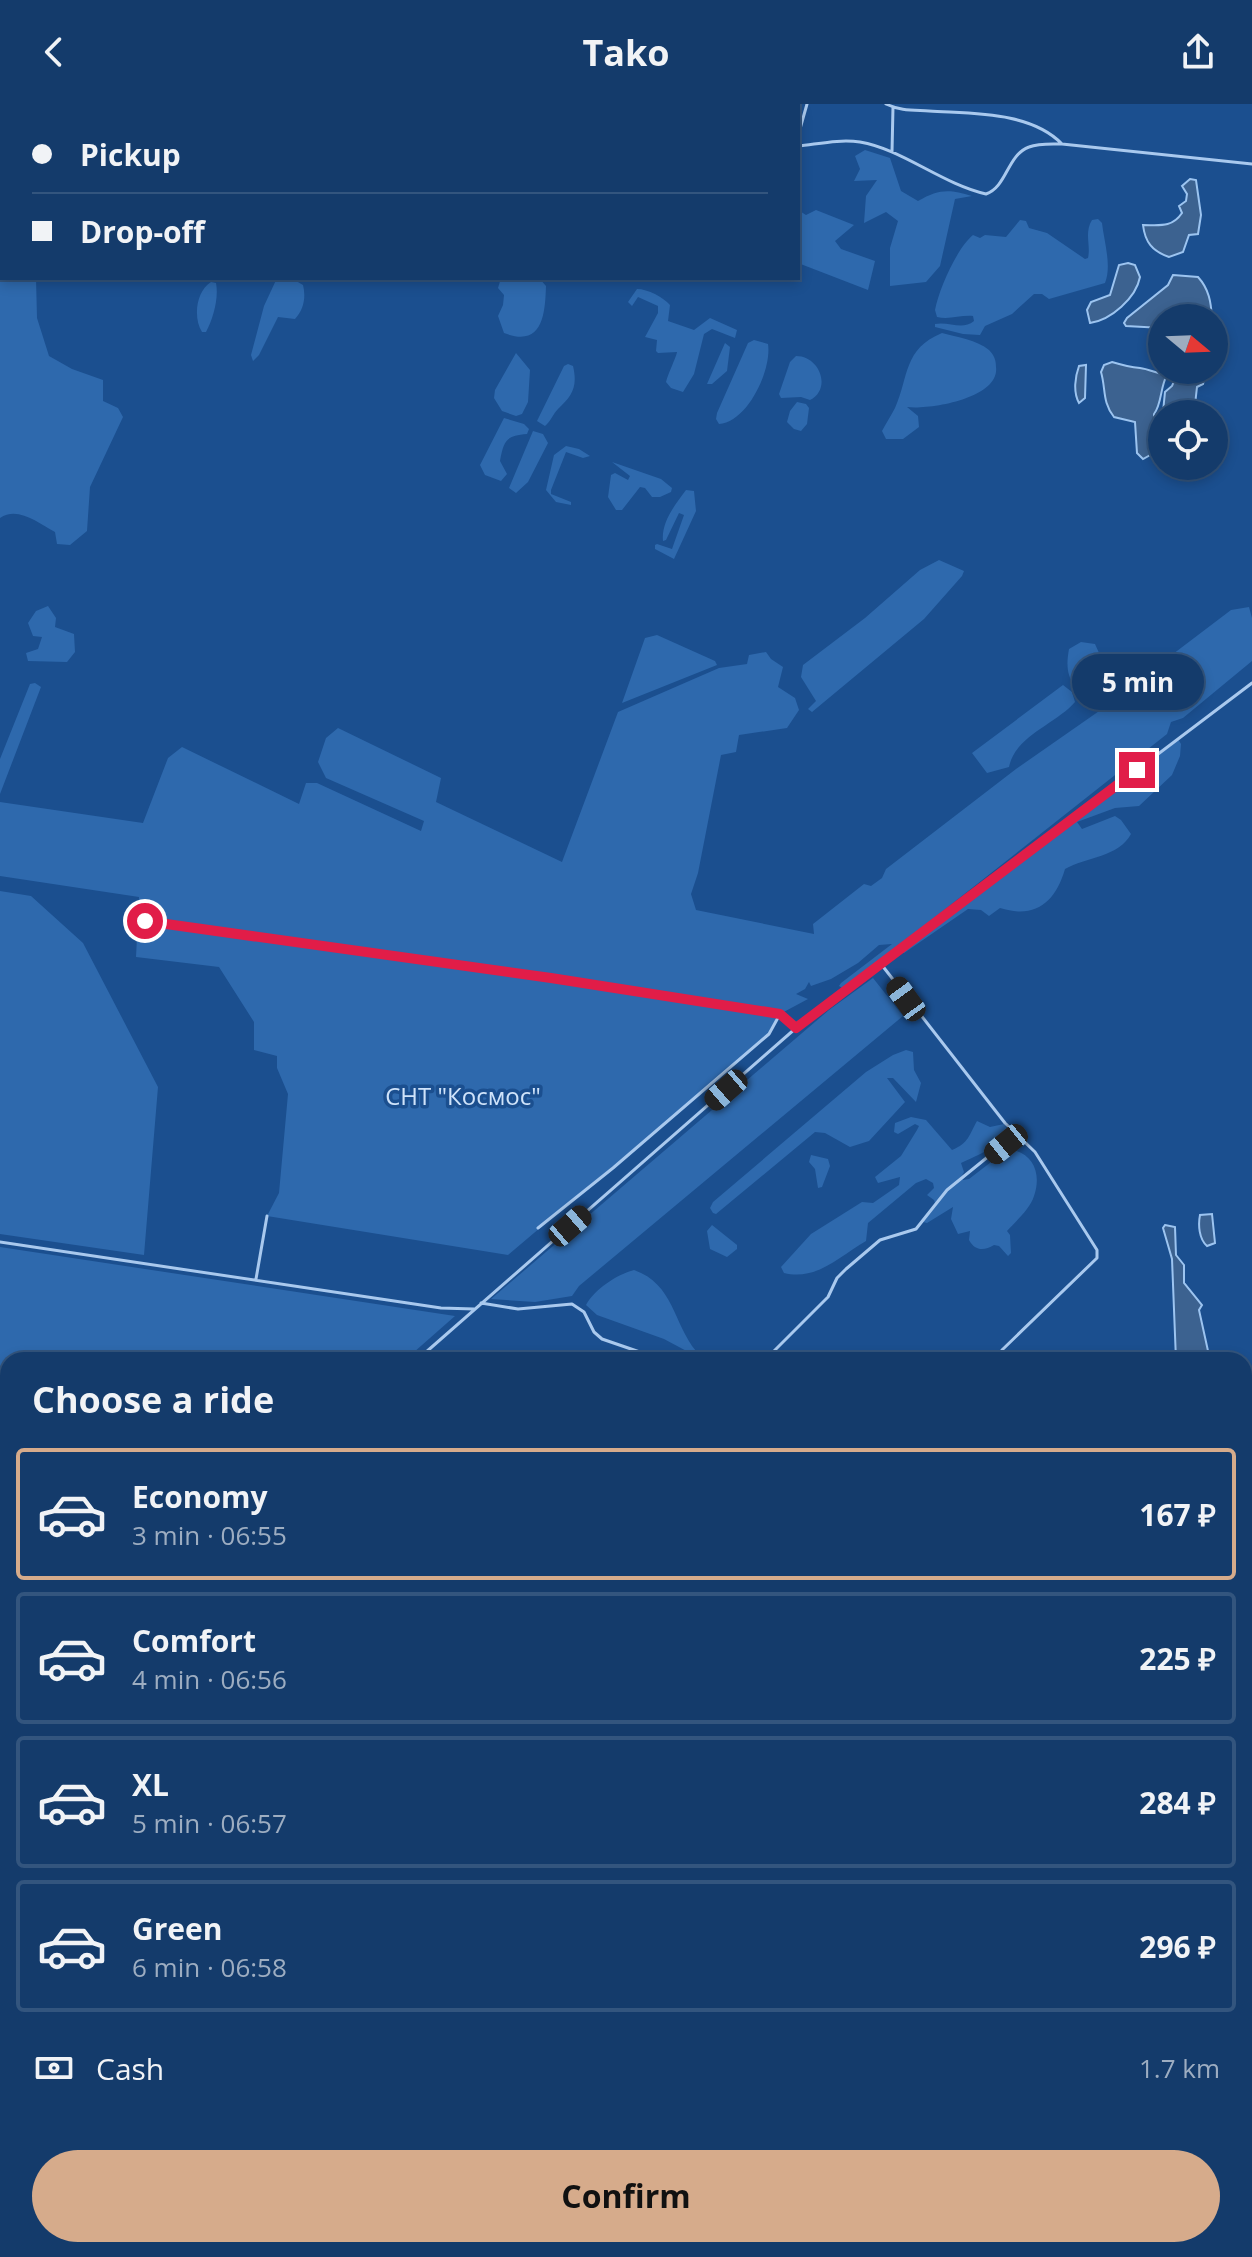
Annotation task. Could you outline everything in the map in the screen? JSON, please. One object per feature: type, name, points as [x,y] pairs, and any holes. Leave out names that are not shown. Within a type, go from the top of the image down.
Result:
[{"type":"street","points":[[800,129],[807,104]]},
{"type":"street","points":[[886,104],[1007,118],[1036,128],[1062,144]]},
{"type":"street","points":[[892,154],[893,107]]},
{"type":"street","points":[[800,146],[858,142],[986,194],[994,191],[1018,154],[1033,145],[1062,144],[1252,164]]},
{"type":"street","points":[[426,1352],[796,1028],[1252,683]]},
{"type":"street","points":[[140,923],[145,921],[551,978],[780,1014],[796,1028]]},
{"type":"street","points":[[881,964],[931,1031],[1016,1134],[1035,1152],[1098,1253],[1097,1258],[1001,1352]]},
{"type":"street","points":[[538,1228],[769,1034],[780,1014]]},
{"type":"street","points":[[773,1352],[828,1297],[837,1278],[846,1269],[880,1240],[916,1229],[947,1190],[1016,1134]]},
{"type":"street","points":[[256,1279],[267,1216]]},
{"type":"street","points":[[0,1242],[441,1308],[474,1309]]},
{"type":"street","points":[[481,1303],[518,1309],[572,1304],[584,1312],[594,1332],[602,1339],[640,1352]]},
{"type":"green space","points":[[865,150],[890,158],[901,191],[918,201],[944,191],[972,196],[955,199],[940,266],[926,282],[890,286],[890,248],[898,221],[886,212],[864,223],[866,196],[877,180],[854,181],[860,169],[855,156]]},
{"type":"green space","points":[[816,210],[854,225],[835,241],[841,249],[875,261],[868,290],[800,264],[800,211],[806,215]]},
{"type":"green space","points":[[1098,219],[1102,223],[1107,253],[1105,283],[1049,299],[1042,294],[1034,294],[1012,314],[985,326],[980,335],[935,327],[940,323],[960,326],[974,321],[973,316],[937,317],[935,310],[950,270],[973,235],[980,238],[985,235],[1006,237],[1020,220],[1026,221],[1029,228],[1047,233],[1085,259],[1089,253],[1090,225],[1092,220]]},
{"type":"green space","points":[[0,280],[36,280],[37,318],[49,356],[72,369],[103,380],[103,401],[118,408],[123,417],[90,487],[87,531],[70,545],[57,544],[55,532],[28,517],[14,514],[0,518]]},
{"type":"green space","points":[[276,280],[294,280],[303,285],[304,298],[298,315],[295,319],[278,317],[253,361],[251,355],[264,306]]},
{"type":"green space","points":[[500,280],[541,280],[546,286],[543,317],[534,332],[527,336],[504,333],[498,316],[504,295],[498,288]]},
{"type":"green space","points":[[211,282],[216,283],[216,302],[209,327],[202,332],[198,320],[199,298]]},
{"type":"green space","points":[[637,289],[655,294],[670,305],[668,321],[694,330],[710,318],[737,330],[735,338],[712,329],[704,334],[694,374],[683,392],[671,388],[666,382],[677,352],[658,353],[657,340],[645,337],[658,313],[658,306],[638,297],[632,306],[628,302]]},
{"type":"green space","points":[[942,333],[973,341],[989,350],[996,362],[994,378],[987,387],[962,400],[907,407],[918,416],[919,427],[903,439],[886,439],[882,431],[895,408],[909,365],[920,347]]},
{"type":"green space","points":[[754,340],[768,344],[762,380],[739,414],[719,424],[717,413],[748,343]]},
{"type":"green space","points":[[725,343],[730,347],[727,371],[712,384],[707,384]]},
{"type":"green space","points":[[516,353],[530,370],[528,402],[522,414],[516,416],[502,411],[494,398],[495,390]]},
{"type":"green space","points":[[796,356],[811,361],[820,374],[820,388],[810,400],[781,398],[779,394],[790,362]]},
{"type":"green space","points":[[564,366],[573,366],[573,390],[545,426],[537,421]]},
{"type":"green space","points":[[797,402],[809,408],[807,424],[801,431],[787,422]]},
{"type":"green space","points":[[504,418],[524,424],[529,429],[527,434],[515,436],[505,443],[500,461],[507,474],[501,481],[485,475],[480,465]]},
{"type":"green space","points":[[533,431],[543,434],[548,443],[528,482],[516,493],[509,488]]},
{"type":"green space","points":[[566,446],[590,456],[583,458],[566,452],[551,490],[551,494],[571,502],[571,505],[556,502],[546,490],[554,455]]},
{"type":"green space","points":[[612,462],[661,479],[672,488],[671,492],[652,497],[645,488],[640,487],[622,510],[616,510],[608,497],[611,475],[615,473],[628,480],[630,476]]},
{"type":"green space","points":[[686,490],[694,491],[696,511],[674,559],[655,549],[655,545],[672,549],[684,515],[679,513],[663,541],[664,527]]},
{"type":"green space","points":[[939,560],[964,571],[962,576],[924,619],[812,712],[808,709],[816,701],[801,677],[803,665],[865,618],[920,570]]},
{"type":"green space","points":[[48,606],[56,618],[55,627],[74,634],[75,652],[67,662],[28,661],[26,653],[38,649],[42,637],[33,636],[28,623],[36,611]]},
{"type":"green space","name":"СНТ \"Космос\"","points":[[1249,607],[1252,661],[1183,718],[1171,722],[1167,734],[844,989],[839,986],[841,983],[892,944],[879,945],[858,963],[831,979],[811,986],[809,982],[805,989],[796,994],[808,999],[780,1014],[769,1034],[508,1255],[267,1216],[279,1193],[288,1094],[277,1068],[277,1056],[254,1050],[254,1022],[219,967],[136,957],[139,897],[0,876],[0,802],[143,823],[168,758],[182,747],[299,804],[306,783],[317,783],[421,831],[424,821],[326,778],[318,762],[326,738],[338,728],[441,778],[436,802],[562,862],[618,712],[719,668],[747,664],[749,655],[766,652],[783,667],[778,687],[795,698],[799,710],[787,728],[739,735],[736,752],[721,755],[698,873],[691,894],[696,910],[814,934],[813,924],[864,884],[871,886],[882,878],[886,869],[1016,769],[1125,693],[1126,677],[1136,665],[1150,673],[1165,667],[1173,654],[1231,610]]},
{"type":"green space","points":[[657,635],[715,661],[717,665],[622,703],[645,638]]},
{"type":"green space","points":[[1081,642],[1095,644],[1104,664],[1117,665],[1107,672],[1110,690],[1105,698],[1094,701],[1071,680],[1069,649]]},
{"type":"green space","points":[[30,684],[41,687],[0,794],[0,759]]},
{"type":"green space","points":[[1063,685],[1072,692],[1075,702],[1019,747],[1009,767],[987,773],[972,753]]},
{"type":"green space","points":[[1178,739],[1180,756],[1172,775],[1139,806],[1115,808],[1077,822],[1082,829],[1115,816],[1131,834],[1126,842],[1110,852],[1065,869],[1056,891],[1042,905],[1024,911],[1000,908],[989,916],[981,910],[968,909],[904,953],[897,953]]},
{"type":"green space","points":[[0,891],[31,896],[83,943],[158,1087],[144,1255],[0,1234]]},
{"type":"green space","points":[[873,978],[903,1016],[579,1286],[572,1296],[535,1302],[491,1299],[829,1010]]},
{"type":"green space","points":[[906,1050],[913,1052],[914,1070],[921,1083],[916,1102],[893,1078],[887,1078],[905,1102],[869,1141],[850,1147],[825,1133],[815,1132],[716,1214],[713,1213],[710,1208],[713,1202],[866,1072]]},
{"type":"green space","points":[[911,1117],[926,1120],[952,1150],[965,1141],[977,1121],[990,1127],[1004,1124],[1008,1130],[1000,1141],[961,1163],[964,1172],[961,1177],[963,1180],[969,1179],[1008,1149],[1024,1154],[1033,1165],[1037,1179],[1034,1196],[1007,1231],[1011,1253],[1008,1256],[994,1245],[977,1248],[969,1240],[970,1231],[958,1234],[951,1219],[953,1207],[927,1223],[923,1222],[936,1206],[927,1195],[934,1188],[933,1183],[926,1179],[916,1183],[868,1223],[866,1241],[818,1270],[796,1275],[784,1273],[781,1267],[811,1234],[862,1202],[873,1203],[899,1185],[900,1177],[878,1183],[875,1177],[901,1156],[917,1130],[919,1126],[915,1124],[898,1134],[894,1132],[895,1123]]},
{"type":"green space","points":[[811,1155],[828,1159],[830,1166],[822,1187],[818,1188],[815,1169],[809,1162]]},
{"type":"green space","points":[[712,1225],[737,1245],[737,1249],[727,1257],[710,1249],[707,1231]]},
{"type":"green space","points":[[0,1247],[455,1316],[414,1352],[0,1352]]},
{"type":"green space","points":[[634,1270],[657,1285],[665,1294],[696,1352],[688,1352],[664,1339],[597,1315],[586,1305],[595,1293],[620,1275]]},
{"type":"shaded area","points":[[1190,179],[1196,180],[1201,215],[1198,234],[1189,235],[1183,252],[1169,257],[1150,245],[1143,225],[1165,225],[1178,218],[1182,213],[1179,206],[1186,201],[1187,194],[1182,186]]},
{"type":"shaded area","points":[[1119,265],[1135,265],[1140,277],[1133,293],[1114,313],[1090,323],[1087,310],[1091,302],[1110,295]]},
{"type":"shaded area","points":[[1173,275],[1198,277],[1205,286],[1210,304],[1148,304],[1148,327],[1126,326],[1127,318],[1168,285]]},
{"type":"shaded area","points":[[1112,362],[1148,370],[1148,384],[1163,384],[1159,400],[1148,400],[1148,456],[1143,459],[1137,453],[1135,422],[1114,417],[1108,406],[1101,372],[1104,365]]},
{"type":"shaded area","points":[[1086,365],[1085,398],[1079,403],[1075,389],[1076,375],[1079,366]]},
{"type":"shaded area","points":[[1203,384],[1197,387],[1196,400],[1164,400],[1165,392],[1172,386]]},
{"type":"shaded area","points":[[1212,1214],[1215,1243],[1207,1246],[1200,1232],[1200,1215]]},
{"type":"shaded area","points":[[1165,1225],[1175,1227],[1176,1255],[1184,1265],[1184,1283],[1202,1305],[1199,1310],[1208,1352],[1176,1352],[1172,1259],[1163,1228]]},
{"type":"route","points":[[145,921],[551,978],[780,1014],[796,1028],[1137,770]]}]
